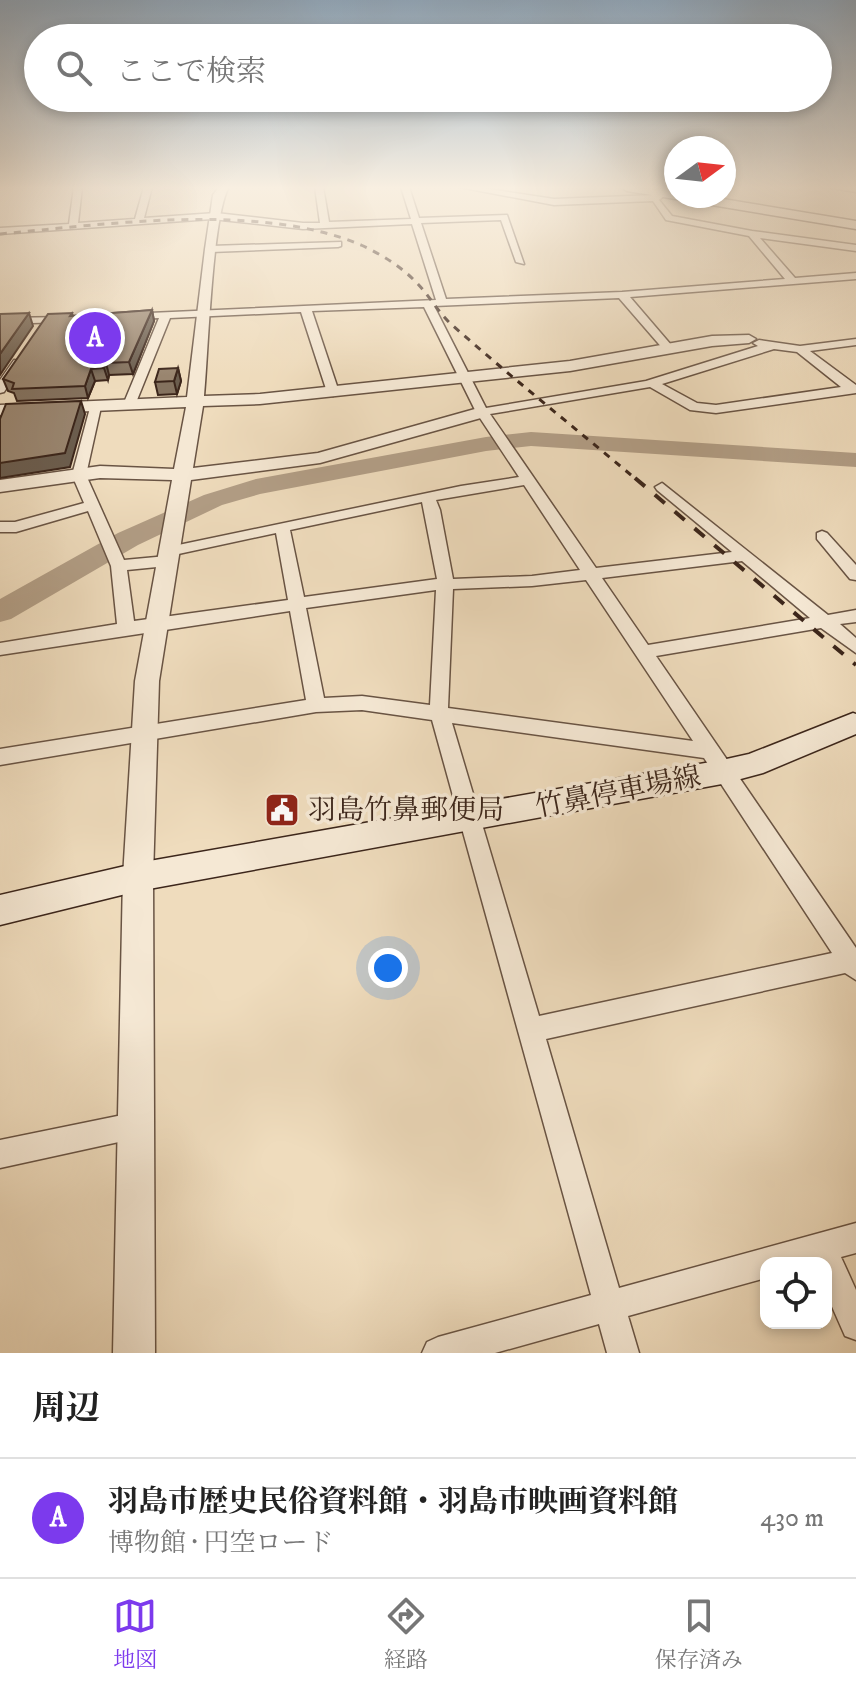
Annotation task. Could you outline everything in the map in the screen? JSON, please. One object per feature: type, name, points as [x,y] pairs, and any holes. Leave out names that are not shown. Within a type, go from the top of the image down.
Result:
[{"type":"main road","name":"竹鼻停車場線","points":[[0,910],[138,877],[470,820],[715,761],[753,765],[853,724]]},
{"type":"street","points":[[134,1353],[138,877],[144,734],[155,627],[195,402],[211,250]]},
{"type":"street","points":[[425,250],[442,303]]},
{"type":"street","points":[[517,250],[521,262]]},
{"type":"street","points":[[766,250],[792,281]]},
{"type":"street","points":[[121,316],[622,295],[856,276]]},
{"type":"street","points":[[622,295],[668,348]]},
{"type":"street","points":[[428,304],[482,412],[853,964],[530,1030]]},
{"type":"street","points":[[306,310],[333,392]]},
{"type":"street","points":[[129,405],[166,314]]},
{"type":"street","points":[[0,321],[77,318]]},
{"type":"street","points":[[39,331],[47,319]]},
{"type":"street","points":[[0,410],[195,402],[333,392],[463,375],[584,364],[668,348],[749,339],[771,346],[800,349],[856,342]]},
{"type":"street","points":[[0,486],[117,471],[183,475],[320,458],[482,412],[652,383],[771,346]]},
{"type":"street","points":[[800,349],[854,389]]},
{"type":"street","points":[[0,389],[23,354]]},
{"type":"street","points":[[652,383],[694,407],[716,409],[854,389]]},
{"type":"street","points":[[95,407],[79,475],[114,555],[126,628]]},
{"type":"street","points":[[114,555],[282,527],[461,490],[527,480]]},
{"type":"street","points":[[662,487],[856,647]]},
{"type":"street","points":[[428,499],[433,510],[444,584],[439,711],[623,1353]]},
{"type":"street","points":[[0,527],[16,527],[90,506]]},
{"type":"street","points":[[282,527],[316,705]]},
{"type":"street","points":[[822,536],[856,575]]},
{"type":"street","points":[[0,649],[126,628],[155,627],[444,584],[532,581],[744,556]]},
{"type":"street","points":[[643,652],[856,616]]},
{"type":"street","points":[[0,757],[316,705],[362,703],[439,711],[715,761]]},
{"type":"street","points":[[0,1154],[137,1125]]},
{"type":"street","points":[[438,1353],[856,1238]]},
{"type":"street","points":[[821,1247],[856,1325]]},
{"type":"building","points":[[152,310],[129,362],[106,363],[104,368],[91,369],[85,386],[12,389],[14,383],[3,379],[48,314],[72,313],[70,316]]},
{"type":"building","points":[[29,313],[0,354],[0,314]]},
{"type":"building","points":[[178,368],[174,381],[155,382],[159,369]]},
{"type":"building","points":[[81,401],[65,453],[0,463],[0,419],[6,404]]},
{"type":"waterway","points":[[0,612],[128,539],[213,500],[256,487],[486,444],[531,439],[856,460]]},
{"type":"railway","points":[[371,250],[403,271],[451,324],[637,480]]},
{"type":"railway","points":[[635,478],[856,665]]},
{"type":"place","name":"羽島市歴史民俗資料館・羽島市映画資料館","points":[[95,338]]},
{"type":"place","name":"羽島竹鼻郵便局","points":[[282,810]]}]
